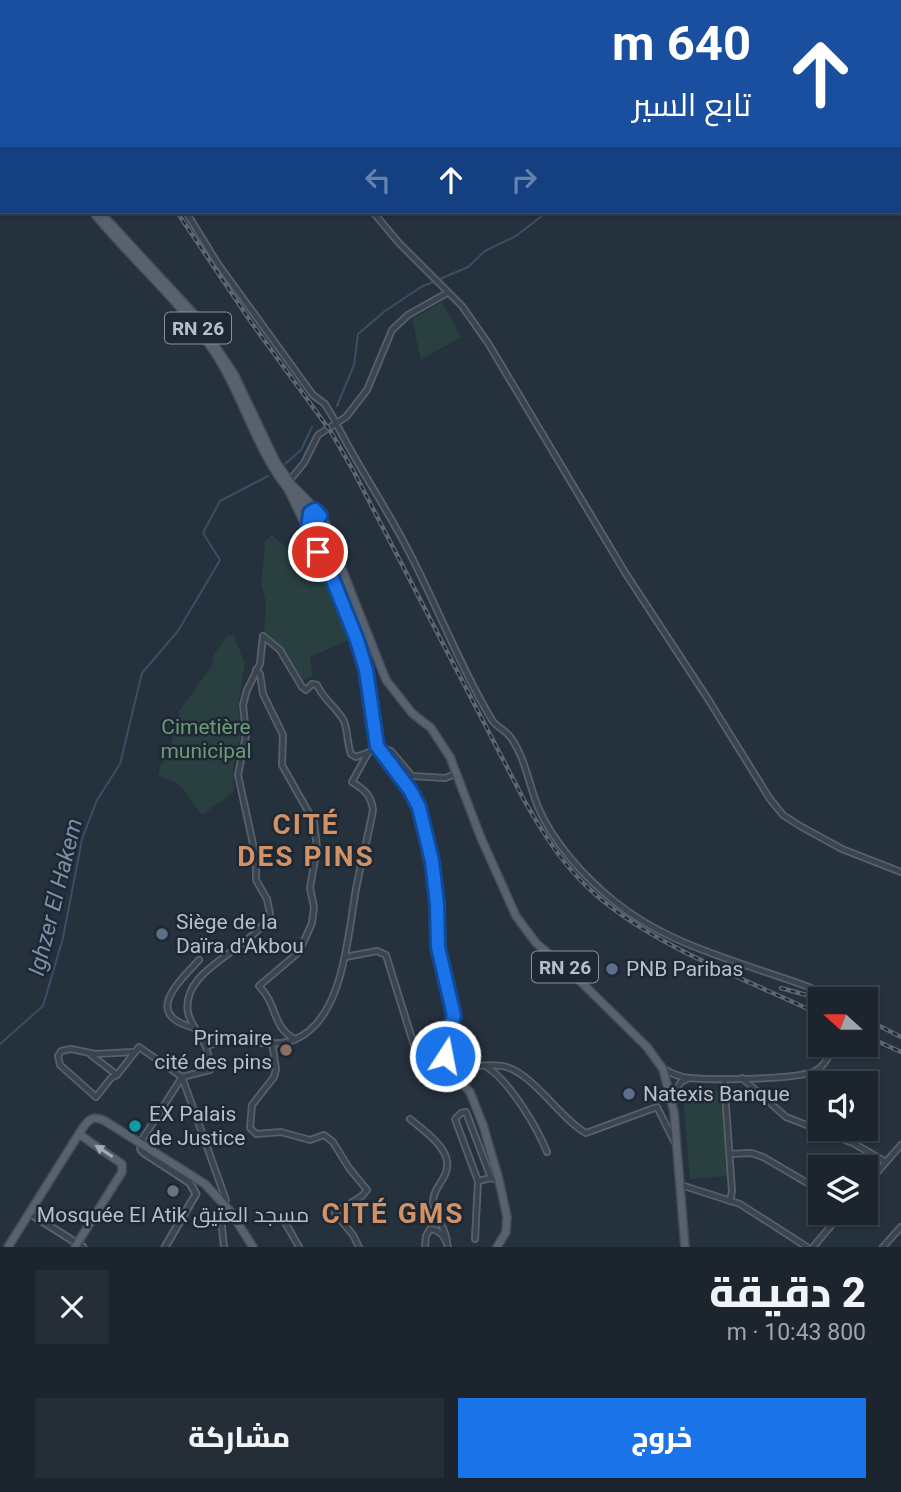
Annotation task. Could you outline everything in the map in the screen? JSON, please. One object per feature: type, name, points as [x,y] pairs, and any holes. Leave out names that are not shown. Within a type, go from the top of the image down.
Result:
[{"type":"main road","name":"RN 26","points":[[95,214],[202,334],[237,392],[273,464],[289,484],[319,512],[335,544],[342,569],[386,680],[398,699],[442,742],[507,899],[525,929],[536,943],[575,976],[647,1047],[663,1069],[671,1097],[685,1247]]},
{"type":"main road","name":"RN 26","points":[[102,214],[182,299],[210,335],[239,384],[273,464]]},
{"type":"main road","points":[[289,484],[357,640],[363,660],[377,746],[410,790],[419,807],[432,861],[438,947],[454,1016],[445,1041],[445,1056],[452,1073],[470,1092],[483,1125],[507,1217],[506,1232],[497,1247]]},
{"type":"main road","points":[[302,511],[311,518],[342,569]]},
{"type":"main road","points":[[311,518],[318,519],[319,512]]},
{"type":"main road","points":[[308,530],[311,518]]},
{"type":"main road","points":[[311,518],[329,574]]},
{"type":"main road","points":[[8,1247],[79,1134],[88,1121],[95,1118],[106,1121],[202,1182],[225,1202],[253,1247]]},
{"type":"main road","points":[[79,1134],[122,1164],[122,1172],[79,1246]]},
{"type":"street","points":[[187,214],[218,264],[313,395],[325,404],[407,548],[440,620],[492,721],[511,738],[544,820],[589,879],[628,912],[685,943],[768,975],[812,987]]},
{"type":"street","points":[[375,214],[462,306],[488,343],[625,573],[770,799],[783,814],[800,826],[842,849],[901,872]]},
{"type":"street","points":[[289,484],[304,463],[318,435],[337,424],[355,407],[367,390],[392,330],[408,314],[447,293]]},
{"type":"street","points":[[165,1247],[196,1194],[190,1183],[144,1153],[140,1144],[182,1077],[210,1070],[206,1047],[188,1013],[188,1003],[195,981],[260,930],[270,914],[267,899],[256,880],[256,858],[247,810],[238,784],[246,735],[243,705],[263,654],[263,636],[280,650],[302,687],[306,690],[312,684],[317,685],[337,711],[346,729],[351,754],[356,757],[377,746],[391,751],[412,776],[444,778],[456,774]]},
{"type":"street","points":[[256,670],[260,674],[263,694],[283,735],[282,765],[314,822],[316,832],[317,848],[310,888],[314,907],[312,923],[299,952],[259,986],[272,1001],[282,1030],[296,1040]]},
{"type":"street","points":[[206,1047],[230,1040],[296,1040],[307,1033],[325,1014],[345,957],[373,810],[368,794],[352,782],[368,753]]},
{"type":"street","points":[[345,957],[377,951],[386,955],[421,1068],[426,1074],[447,1078],[460,1070],[502,1066],[522,1076],[586,1133],[657,1107],[677,1146]]},
{"type":"street","points":[[196,1028],[172,1016],[167,1004],[175,987],[198,960]]},
{"type":"street","points":[[272,1042],[276,1069],[274,1077],[253,1105],[250,1128],[256,1134],[281,1132],[310,1140],[324,1135],[333,1142],[367,1190],[335,1213],[359,1247]]},
{"type":"street","points":[[135,1052],[87,1053],[71,1049],[64,1050],[58,1060],[60,1065],[96,1097],[111,1078],[117,1075],[139,1047],[182,1077],[225,1202],[220,1209],[224,1247]]},
{"type":"street","points":[[87,1053],[117,1075]]},
{"type":"street","points":[[663,1069],[689,1078],[773,1078],[812,1073],[820,1068],[827,1057]]},
{"type":"street","points":[[487,1067],[519,1103],[540,1134],[547,1152]]},
{"type":"street","points":[[671,1097],[681,1083],[689,1078]]},
{"type":"street","points":[[742,1078],[786,1117],[853,1143],[886,1162]]},
{"type":"street","points":[[724,1079],[733,1191],[730,1200]]},
{"type":"street","points":[[475,1239],[478,1181],[456,1119],[461,1112],[466,1112],[472,1123],[495,1179],[478,1181]]},
{"type":"street","points":[[410,1119],[436,1142],[444,1154],[447,1171],[436,1187],[432,1199],[433,1207],[447,1234],[448,1245]]},
{"type":"street","points":[[878,1171],[901,1145]]},
{"type":"street","points":[[730,1154],[751,1153],[763,1157],[808,1183]]},
{"type":"street","points":[[680,1185],[730,1200],[754,1211],[807,1247]]},
{"type":"street","points":[[29,1213],[79,1246]]},
{"type":"street","points":[[282,1217],[299,1247]]},
{"type":"street","points":[[813,1247],[832,1225]]},
{"type":"street","points":[[883,1247],[901,1227]]},
{"type":"street","points":[[425,1247],[430,1229],[442,1234],[448,1245]]},
{"type":"green space","points":[[442,302],[461,337],[421,360],[412,319]]},
{"type":"green space","name":"Cimetière municipal","points":[[272,535],[292,553],[311,546],[353,638],[310,657],[312,676],[301,682],[282,650],[264,634],[266,603],[261,583],[264,542]]},
{"type":"green space","name":"Cimetière municipal","points":[[228,635],[234,636],[245,664],[238,707],[242,733],[233,769],[234,791],[202,815],[180,786],[158,777],[170,748],[179,711],[212,666],[214,654]]},
{"type":"green space","points":[[721,1090],[729,1176],[690,1179],[683,1094]]},
{"type":"waterway","name":"Ighzer El Hakem","points":[[337,406],[354,365],[358,334],[385,311],[421,287],[468,267],[485,251],[516,236],[544,214]]},
{"type":"waterway","name":"Ighzer El Hakem","points":[[285,464],[301,450],[312,427]]},
{"type":"waterway","name":"Ighzer El Hakem","points":[[0,1044],[43,1006],[63,938],[82,839],[97,800],[120,764],[142,673],[178,631],[220,560],[203,533],[220,501],[268,476]]},
{"type":"railway","points":[[178,214],[251,322],[331,432],[524,800],[564,862],[595,894],[645,930],[703,961],[808,1009]]},
{"type":"railway","points":[[781,988],[808,995]]},
{"type":"railway","points":[[878,1025],[901,1037]]},
{"type":"railway","points":[[878,1041],[901,1052]]},
{"type":"place","name":"Siège de la Daïra d'Akbou","points":[[162,934]]},
{"type":"place","name":"PNB Paribas","points":[[612,969]]},
{"type":"place","name":"Primaire cité des pins","points":[[286,1050]]},
{"type":"place","name":"Natexis Banque","points":[[629,1094]]},
{"type":"place","name":"EX Palais de Justice","points":[[135,1126]]},
{"type":"place","name":"Mosquée El Atik مسجد العتيق","points":[[173,1191]]},
{"type":"district","name":"CITÉ DES PINS","points":[[306,840]]},
{"type":"district","name":"CITÉ GMS","points":[[393,1213]]},
{"type":"route","points":[[318,552],[308,530],[312,510],[319,512],[317,520],[312,519],[314,533],[357,640],[366,670],[377,746],[410,790],[419,807],[432,861],[438,947],[454,1016],[445,1041],[445,1056]]}]
